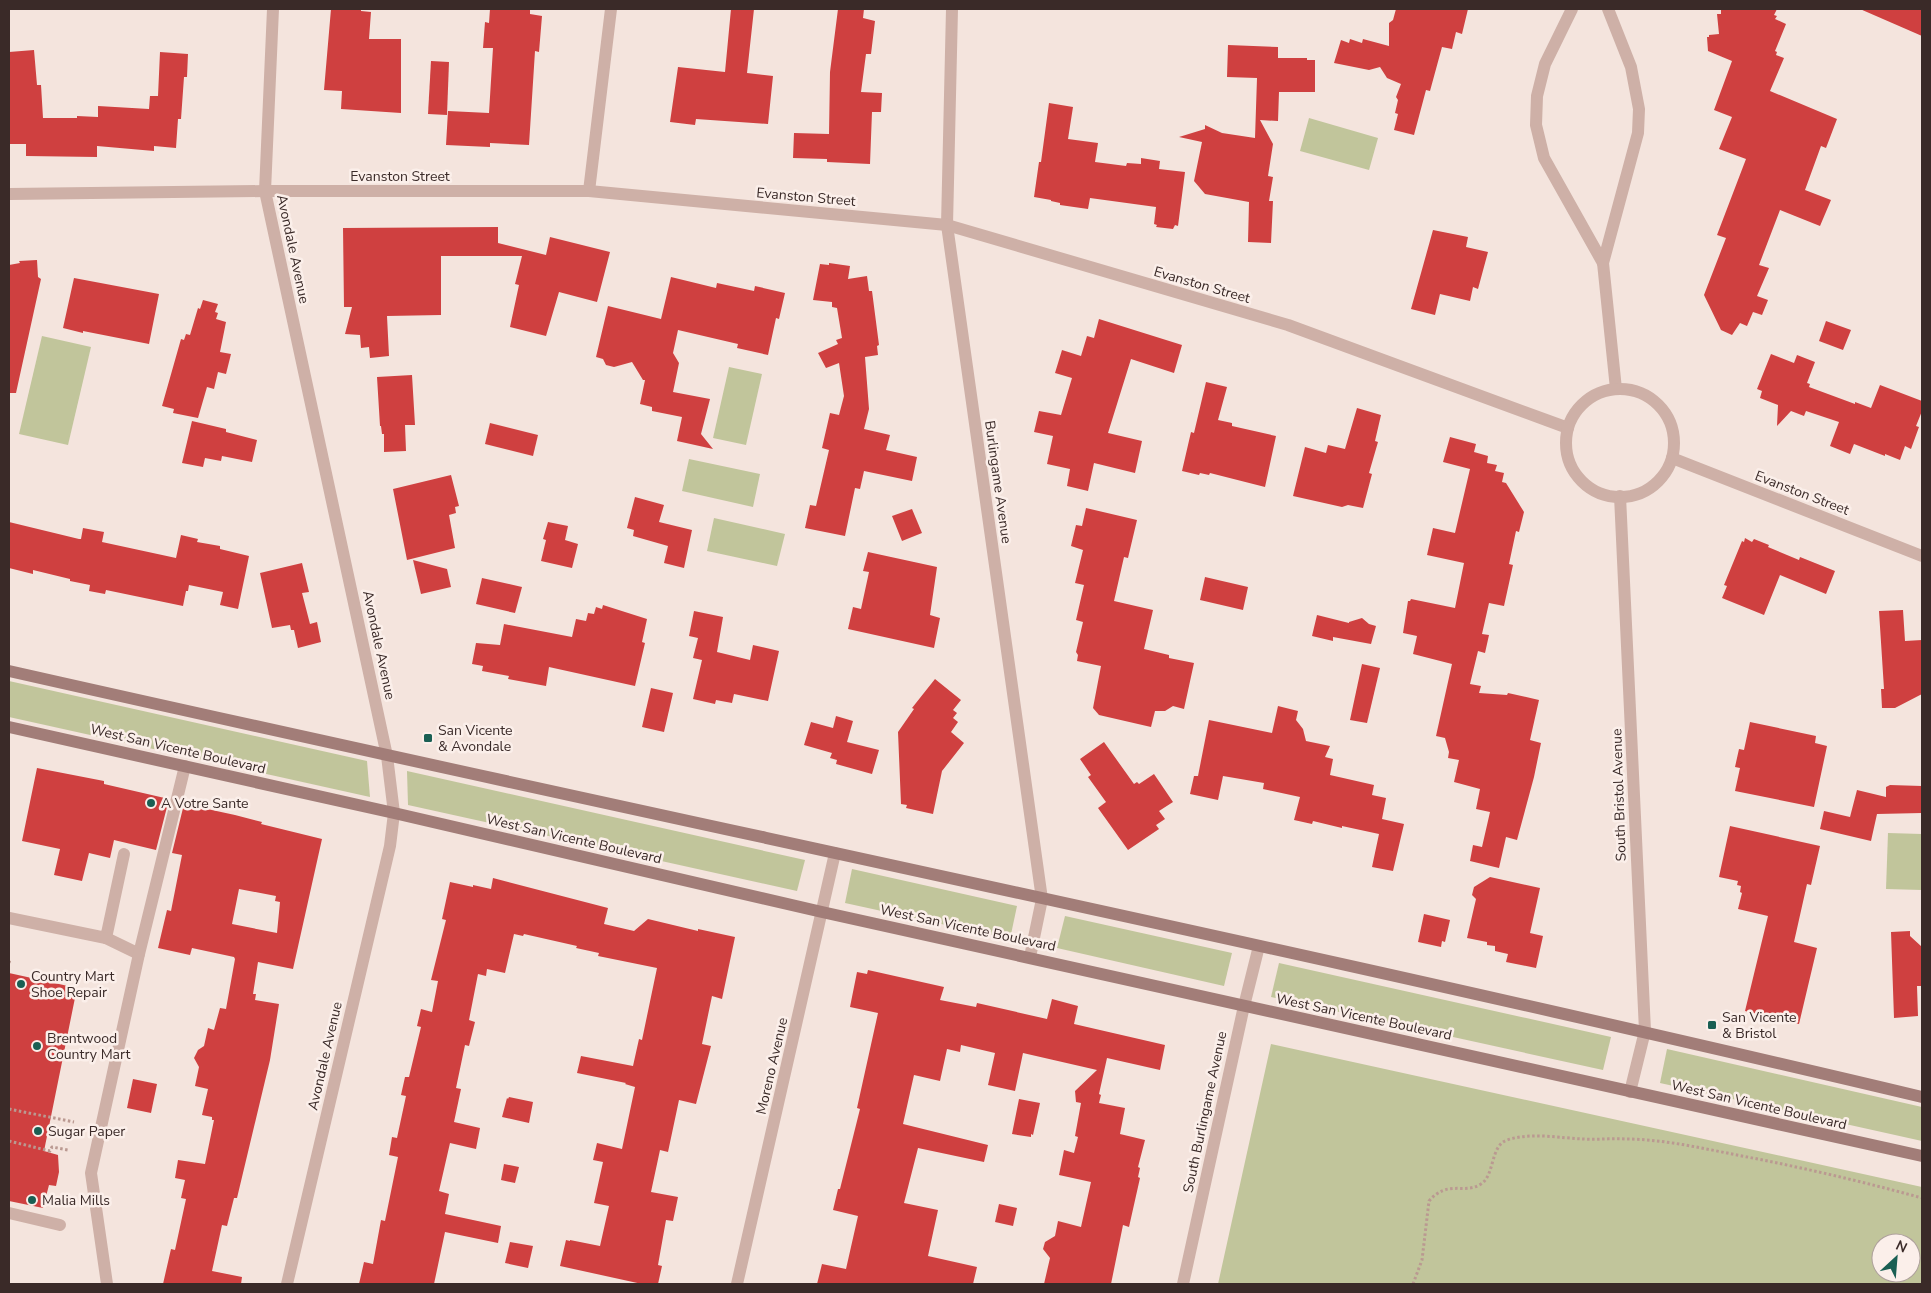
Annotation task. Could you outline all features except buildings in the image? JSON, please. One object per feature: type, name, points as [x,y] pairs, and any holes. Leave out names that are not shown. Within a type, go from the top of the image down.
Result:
[{"type":"main road","points":[[9,671],[387,756],[1644,1031],[1922,1096]]},
{"type":"main road","name":"West San Vicente Boulevard","points":[[9,727],[394,813],[822,912],[1922,1156]]},
{"type":"street","name":"Avondale Avenue","points":[[273,9],[266,191],[387,756],[394,813],[390,846],[288,1284]]},
{"type":"street","points":[[589,191],[611,9]]},
{"type":"street","name":"Burlingame Avenue","points":[[952,9],[947,225],[1042,899],[1030,957]]},
{"type":"street","points":[[1572,9],[1545,64],[1537,96],[1536,125],[1544,158],[1603,263]]},
{"type":"street","points":[[1608,9],[1631,67],[1640,109],[1638,133],[1603,263],[1616,389]]},
{"type":"street","name":"Evanston Street","points":[[9,194],[266,191],[589,191],[947,225],[1288,325],[1568,428]]},
{"type":"street","points":[[1616,389],[1633,390],[1649,397],[1662,409],[1671,424],[1674,441],[1672,458],[1665,473],[1652,486],[1637,494],[1620,496],[1604,494],[1589,487],[1577,475],[1569,460],[1566,444],[1568,428],[1575,413],[1586,400],[1600,392],[1616,389]]},
{"type":"street","name":"Evanston Street","points":[[1672,458],[1922,556]]},
{"type":"street","name":"South Bristol Avenue","points":[[1620,496],[1644,1031],[1630,1092]]},
{"type":"street","points":[[107,1284],[91,1173],[138,957],[185,766]]},
{"type":"street","name":"Moreno Avenue","points":[[737,1284],[835,853]]},
{"type":"street","points":[[106,938],[124,854]]},
{"type":"street","points":[[9,918],[106,938],[138,957]]},
{"type":"street","name":"South Burlingame Avenue","points":[[1183,1284],[1259,946]]},
{"type":"street","points":[[9,1214],[60,1225]]},
{"type":"path","points":[[9,1110],[74,1122]]},
{"type":"path","points":[[1413,1284],[1422,1260],[1429,1202],[1436,1194],[1444,1190],[1478,1186],[1486,1181],[1498,1149],[1507,1140],[1558,1136],[1664,1143],[1817,1171],[1922,1198]]},
{"type":"path","points":[[9,1141],[50,1151],[52,1147],[68,1150]]},
{"type":"green space","points":[[1309,118],[1378,138],[1369,170],[1300,151]]},
{"type":"green space","points":[[42,336],[91,347],[68,445],[19,434]]},
{"type":"green space","points":[[729,367],[762,374],[746,445],[713,438]]},
{"type":"green space","points":[[689,459],[760,474],[753,507],[682,491]]},
{"type":"green space","points":[[714,518],[785,534],[777,566],[707,551]]},
{"type":"green space","points":[[9,681],[367,761],[370,797],[9,717]]},
{"type":"green space","points":[[407,771],[805,860],[797,891],[408,805]]},
{"type":"green space","points":[[1888,833],[1922,834],[1922,890],[1886,889]]},
{"type":"green space","points":[[852,869],[1017,906],[1010,939],[845,903]]},
{"type":"green space","points":[[1065,916],[1232,953],[1224,986],[1057,948]]},
{"type":"green space","points":[[1279,963],[1611,1037],[1603,1070],[1271,997]]},
{"type":"green space","points":[[1271,1044],[1922,1187],[1922,1284],[1218,1284]]},
{"type":"green space","points":[[1667,1049],[1922,1107],[1922,1141],[1660,1083]]},
{"type":"place","name":"San Vicente & Avondale","points":[[428,738]]},
{"type":"place","name":"A Votre Sante","points":[[151,803]]},
{"type":"place","name":"Country Mart Shoe Repair","points":[[21,984]]},
{"type":"place","name":"San Vicente & Bristol","points":[[1712,1025]]},
{"type":"place","name":"Brentwood Country Mart","points":[[37,1046]]},
{"type":"place","name":"Sugar Paper","points":[[38,1131]]},
{"type":"place","name":"Malia Mills","points":[[32,1200]]}]
